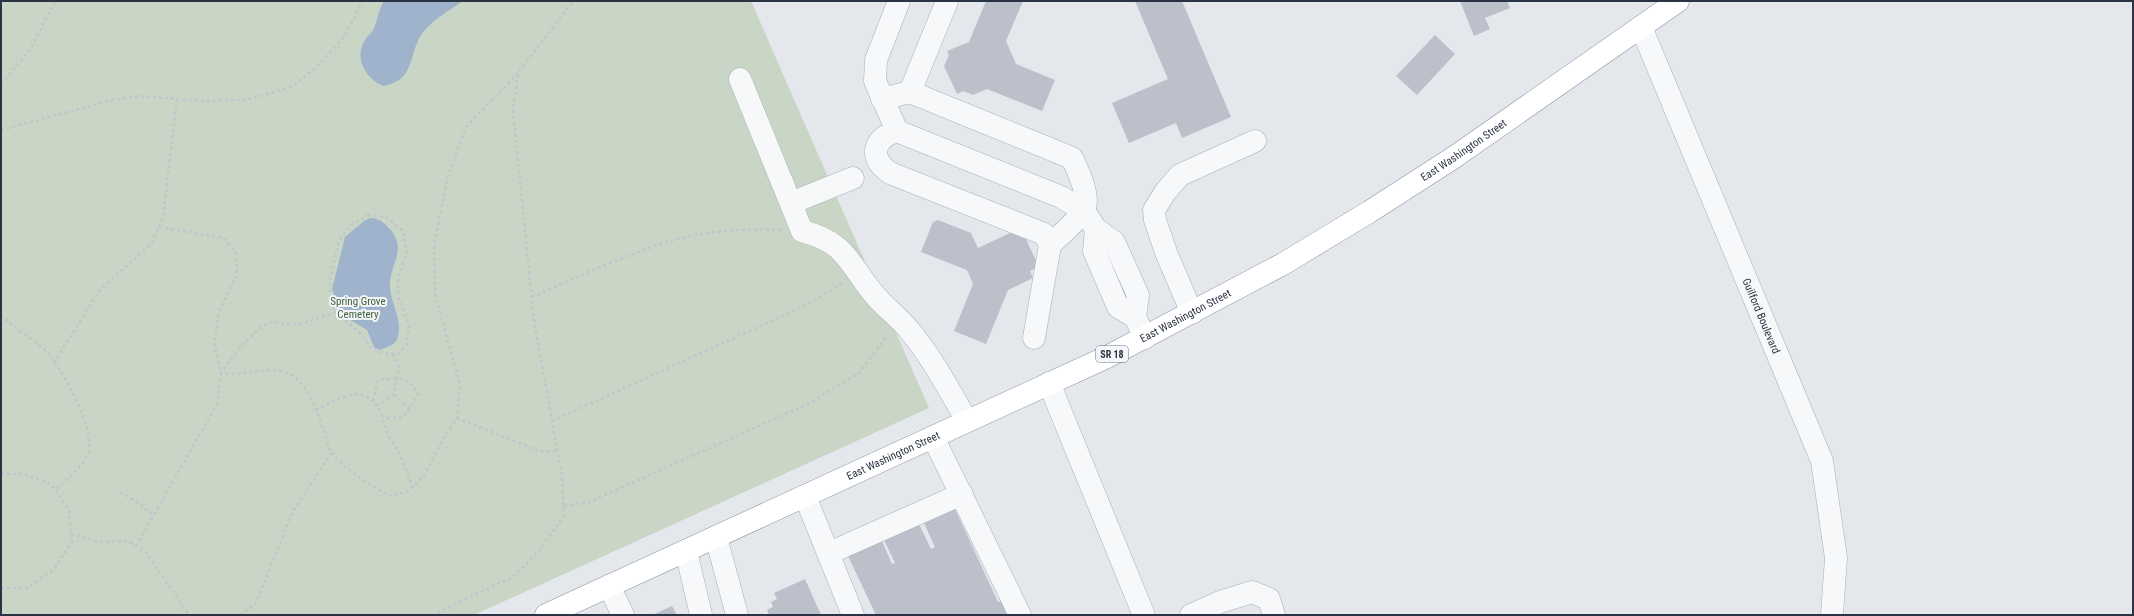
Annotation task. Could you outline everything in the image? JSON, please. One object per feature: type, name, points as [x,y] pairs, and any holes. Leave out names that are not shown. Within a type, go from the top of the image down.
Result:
[{"type":"highway","name":"East Washington Street","points":[[546,615],[966,422],[1144,338],[1284,264],[1375,209],[1453,158],[1678,1]]},
{"type":"street","points":[[897,131],[875,81],[876,60],[899,1]]},
{"type":"street","points":[[910,92],[947,1]]},
{"type":"street","name":"Guilford Boulevard","points":[[1641,27],[1822,461],[1836,558],[1832,615]]},
{"type":"street","points":[[740,79],[802,231],[813,234],[838,246],[873,293],[909,329],[933,361],[966,422]]},
{"type":"street","points":[[882,99],[910,92],[1072,158],[1082,179],[1085,196],[1084,211],[1050,245],[1034,338]]},
{"type":"street","points":[[1050,245],[1044,234],[890,173],[880,166],[876,155],[877,145],[886,135],[897,131],[1061,197],[1084,211],[1096,229],[1114,242],[1138,295],[1135,317],[1144,338]]},
{"type":"street","points":[[1192,312],[1167,255],[1155,220],[1154,210],[1166,191],[1180,175],[1255,140]]},
{"type":"street","points":[[791,203],[853,178]]},
{"type":"street","points":[[1049,383],[1142,614]]},
{"type":"street","points":[[933,437],[1020,615]]},
{"type":"street","points":[[829,553],[962,494]]},
{"type":"street","points":[[805,496],[853,615]]},
{"type":"street","points":[[716,537],[737,615]]},
{"type":"street","points":[[686,550],[701,615]]},
{"type":"street","points":[[609,586],[623,615]]},
{"type":"street","points":[[1191,615],[1220,602],[1252,592],[1269,599],[1274,615]]},
{"type":"path","points":[[1,84],[30,50],[55,1]]},
{"type":"path","points":[[1,130],[113,100],[141,96],[204,101],[246,100],[290,87],[316,68],[344,37],[363,1]]},
{"type":"path","points":[[221,373],[234,376],[262,370],[288,374],[303,385],[316,410],[331,453],[365,481],[388,496],[407,492],[424,476],[442,441],[457,418],[460,384],[435,294],[434,245],[447,179],[466,127],[518,73],[573,1]]},
{"type":"path","points":[[432,615],[512,577],[538,552],[564,516],[562,476],[532,298],[512,111],[518,73]]},
{"type":"path","points":[[54,363],[99,291],[152,243],[163,217],[177,98]]},
{"type":"path","points":[[368,215],[388,218],[403,231],[407,252],[398,279],[398,296],[409,325],[407,344],[398,354],[382,353],[370,347],[363,336],[336,312],[330,298],[330,279],[339,242],[351,225],[368,215]]},
{"type":"path","points":[[136,546],[216,404],[221,373],[214,344],[219,312],[237,274],[236,253],[224,238],[159,227]]},
{"type":"path","points":[[532,298],[601,266],[671,240],[733,230],[802,231]]},
{"type":"path","points":[[552,421],[804,306],[860,274]]},
{"type":"path","points":[[221,373],[243,344],[260,328],[271,322],[296,325],[336,312]]},
{"type":"path","points":[[1,315],[13,327],[45,350],[72,387],[87,427],[88,453],[72,476],[55,490]]},
{"type":"path","points":[[564,506],[589,502],[810,402],[859,373],[884,340],[897,318]]},
{"type":"path","points":[[377,406],[394,395],[398,379],[399,366],[393,353]]},
{"type":"path","points":[[373,401],[377,383],[381,379],[403,379],[414,386],[418,395],[406,415],[400,419],[383,418]]},
{"type":"path","points":[[316,410],[337,399],[357,394],[373,401],[383,418],[389,438],[399,452],[413,487]]},
{"type":"path","points":[[394,395],[410,408]]},
{"type":"path","points":[[457,418],[539,451],[558,451]]},
{"type":"path","points":[[240,615],[256,603],[292,513],[331,453]]},
{"type":"path","points":[[1,474],[24,474],[51,484],[69,510],[72,542],[54,569],[27,588],[1,588]]},
{"type":"path","points":[[120,492],[137,502],[153,515]]},
{"type":"path","points":[[71,534],[101,542],[127,541],[145,551],[189,615]]},
{"type":"green space","name":"Spring Grove Cemetery","points":[[1,1],[751,1],[929,408],[474,615],[1,615]]},
{"type":"water","points":[[384,1],[463,1],[437,19],[424,31],[415,48],[406,72],[394,83],[383,86],[368,75],[362,64],[361,52],[364,42],[375,27],[380,8]]},
{"type":"water","points":[[370,218],[378,219],[388,227],[394,235],[398,250],[390,280],[390,288],[398,320],[399,333],[394,343],[380,350],[374,347],[367,330],[345,317],[338,307],[332,289],[345,237],[364,221]]},
{"type":"building","points":[[986,1],[1023,1],[1006,41],[1016,64],[1055,80],[1042,111],[987,89],[973,95],[963,91],[957,94],[944,66],[949,55],[947,51],[969,42]]},
{"type":"building","points":[[1135,1],[1182,1],[1231,117],[1182,138],[1176,123],[1129,143],[1112,103],[1168,79]]},
{"type":"building","points":[[1460,1],[1507,1],[1510,8],[1485,18],[1490,29],[1474,36]]},
{"type":"building","points":[[1435,35],[1455,54],[1417,95],[1396,76]]},
{"type":"building","points":[[938,220],[971,233],[978,248],[1010,233],[1026,239],[1039,267],[1030,271],[1033,278],[1008,290],[986,344],[954,331],[973,284],[967,270],[921,252],[933,222]]},
{"type":"building","points":[[955,509],[998,602],[1001,601],[1007,615],[876,615],[848,556],[882,541],[892,564],[895,563],[884,540],[919,524],[931,549],[935,547],[924,523]]},
{"type":"building","points":[[805,579],[821,615],[769,615],[767,610],[773,607],[771,602],[777,599],[774,593]]},
{"type":"building","points":[[672,606],[677,615],[652,615]]}]
